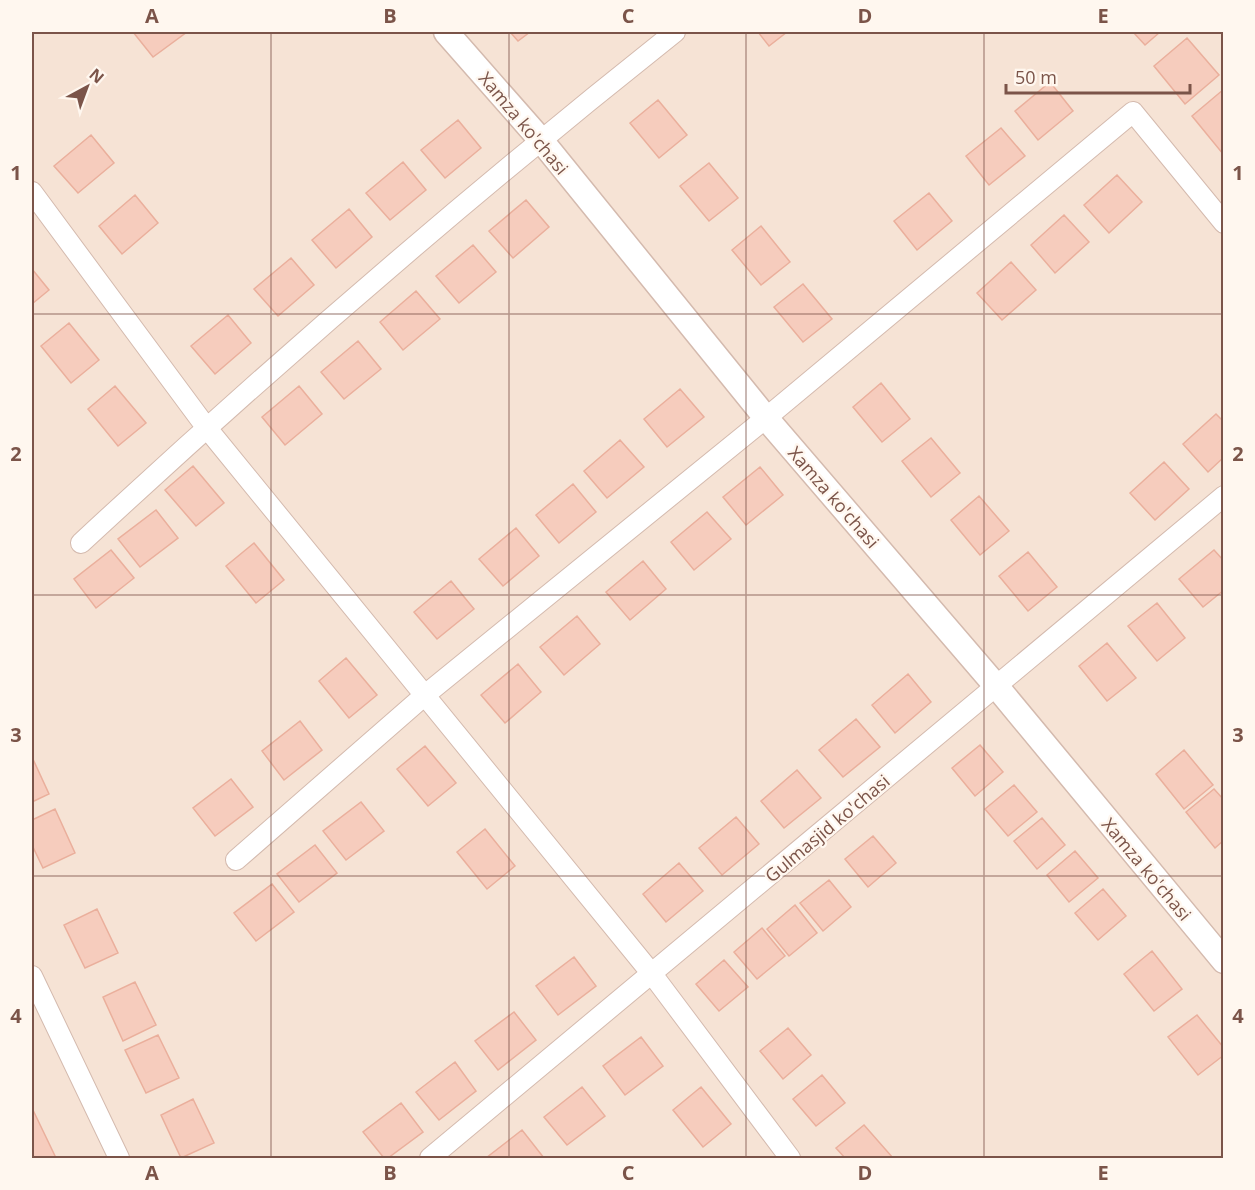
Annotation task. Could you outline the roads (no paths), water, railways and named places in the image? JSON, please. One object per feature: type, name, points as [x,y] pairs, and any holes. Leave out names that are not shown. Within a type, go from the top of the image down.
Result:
[{"type":"street","name":"Xamza ko'chasi","points":[[446,32],[540,139],[766,418],[997,687],[1224,961]]},
{"type":"street","points":[[81,543],[206,427],[540,139],[675,32]]},
{"type":"street","points":[[236,860],[425,695],[766,418],[1133,112],[1224,223]]},
{"type":"street","points":[[32,192],[206,427],[652,974],[790,1158]]},
{"type":"street","name":"Gulmasjid ko'chasi","points":[[430,1158],[1224,496]]},
{"type":"street","points":[[32,976],[119,1158]]}]
